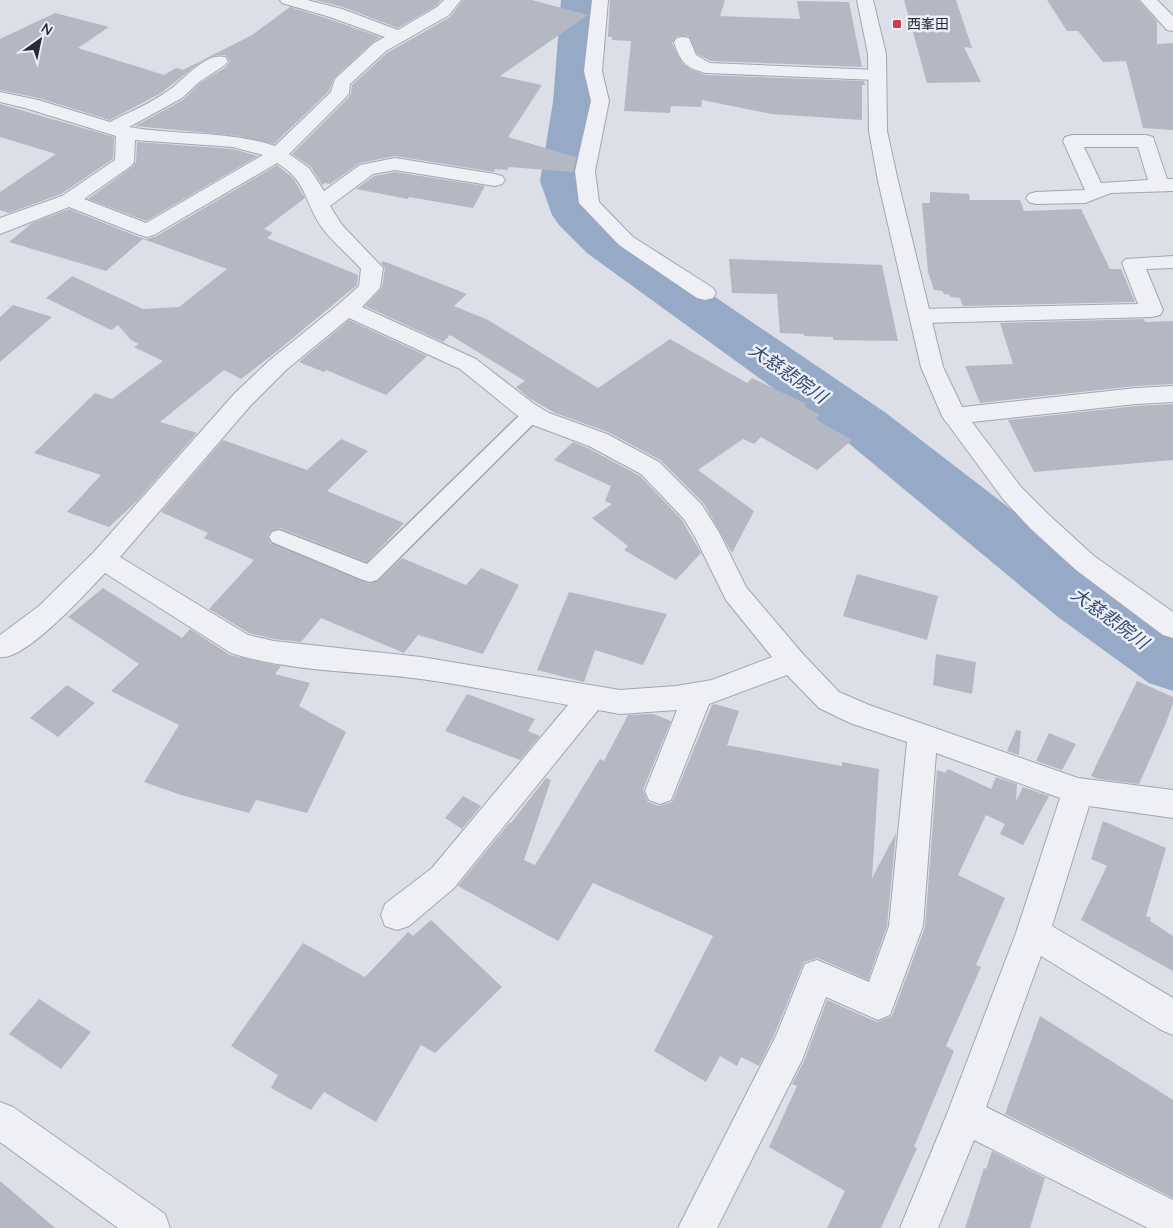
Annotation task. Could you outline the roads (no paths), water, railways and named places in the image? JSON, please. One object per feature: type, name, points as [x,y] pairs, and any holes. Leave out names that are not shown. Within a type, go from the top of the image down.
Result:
[{"type":"street","points":[[288,0],[336,13],[399,36]]},
{"type":"street","points":[[69,200],[147,230],[278,154],[340,93],[341,83],[380,47],[442,11],[453,0]]},
{"type":"street","points":[[600,0],[593,71],[600,101],[585,172],[589,203],[626,241],[705,294]]},
{"type":"street","points":[[865,0],[877,54],[878,131],[888,181],[932,366],[954,416],[1012,493],[1040,522],[1085,562],[1173,627]]},
{"type":"street","points":[[1148,0],[1173,26]]},
{"type":"street","points":[[682,42],[688,58],[706,68],[876,75]]},
{"type":"street","points":[[119,131],[176,94],[193,78],[219,61]]},
{"type":"street","points":[[0,97],[25,101],[75,119],[119,131],[183,138],[215,138],[258,146],[278,154],[305,174],[313,185],[323,214],[331,226],[356,249],[372,268],[369,288],[347,309],[278,365],[242,399],[103,559],[49,614],[5,646],[0,646]]},
{"type":"street","points":[[0,228],[6,223],[69,200],[124,162],[119,131]]},
{"type":"street","points":[[1036,198],[1085,196],[1096,192],[1108,187],[1166,185],[1146,141],[1072,141],[1096,192]]},
{"type":"street","points":[[319,204],[368,169],[395,164],[496,180]]},
{"type":"street","points":[[921,316],[1152,310],[1133,263],[1173,262]]},
{"type":"street","points":[[347,309],[468,364],[532,414],[598,440],[650,468],[692,512],[707,534],[736,593],[792,661],[829,700],[860,714],[923,734],[1078,791],[1173,804]]},
{"type":"street","points":[[954,416],[1136,396],[1173,394]]},
{"type":"street","points":[[103,559],[241,645],[274,652],[465,675],[620,702],[676,698],[714,691],[792,661]]},
{"type":"street","points":[[660,791],[698,694]]},
{"type":"street","points":[[397,915],[443,878],[591,698]]},
{"type":"street","points":[[697,1228],[789,1047],[817,976],[878,1003],[906,926],[923,734]]},
{"type":"street","points":[[919,1228],[965,1116],[1033,933],[1078,791]]},
{"type":"street","points":[[1033,933],[1173,1018]]},
{"type":"street","points":[[965,1116],[1173,1220]]},
{"type":"street","points":[[0,1120],[151,1228]]},
{"type":"lane","points":[[279,537],[370,574],[532,414]]},
{"type":"waterway","name":"大慈悲院川","points":[[580,0],[574,102],[563,181],[576,215],[604,243],[866,427],[1081,599],[1173,664]]},
{"type":"place","name":"西峯田","points":[[897,24]]}]
